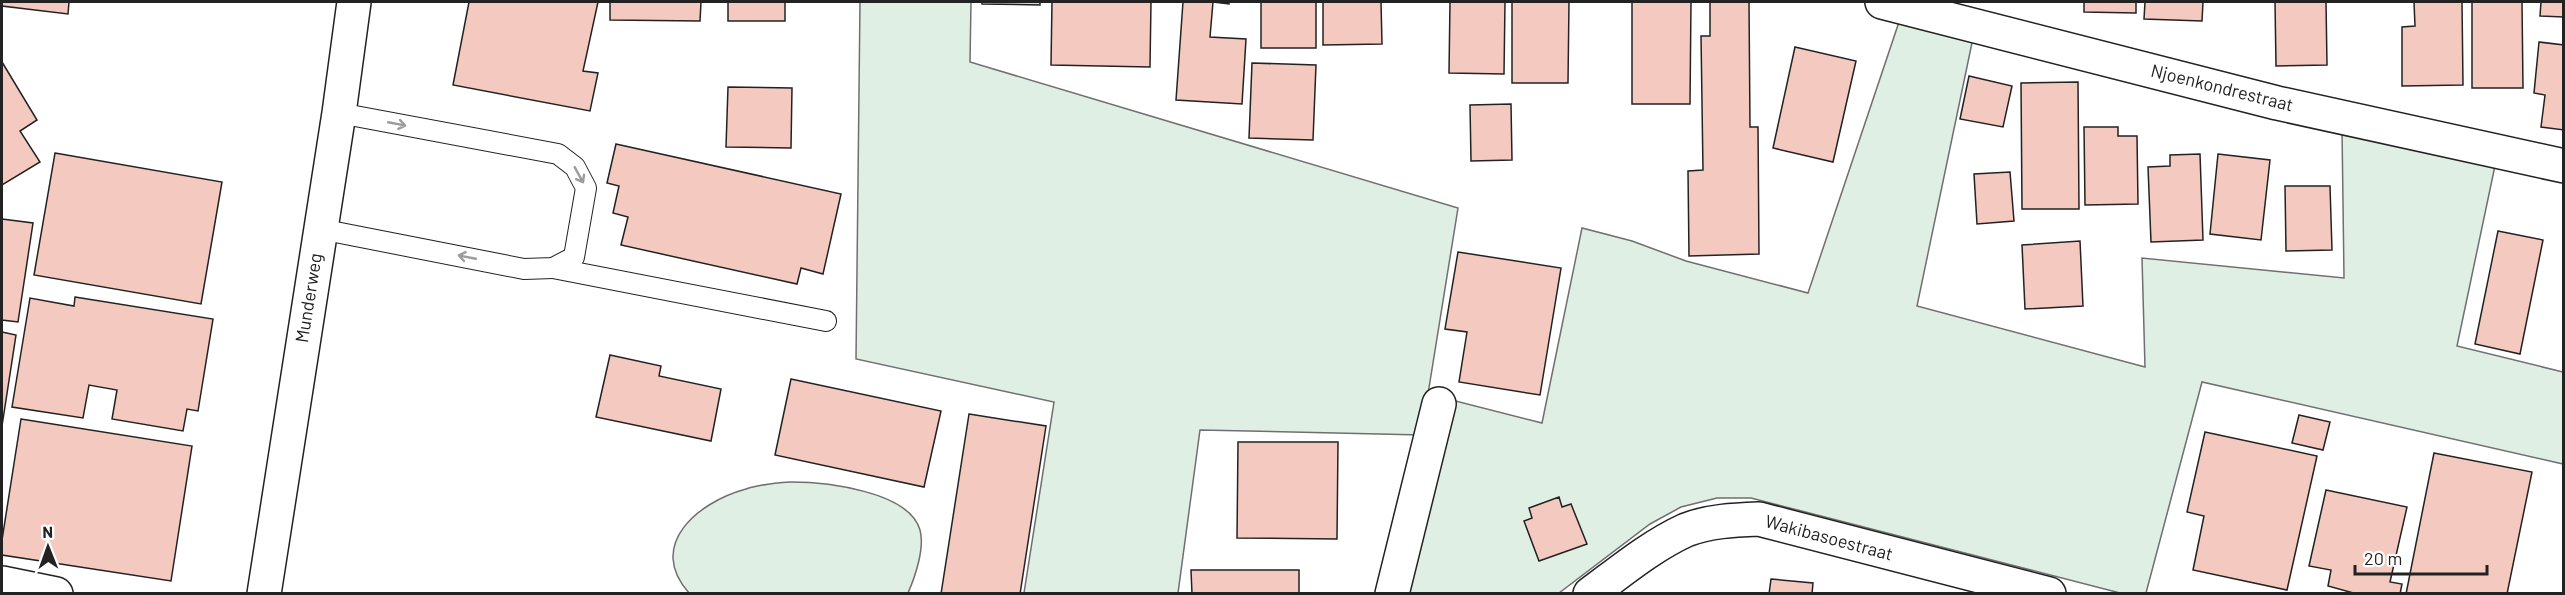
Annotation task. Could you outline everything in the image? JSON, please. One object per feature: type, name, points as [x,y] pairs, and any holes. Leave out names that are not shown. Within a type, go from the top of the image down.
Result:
[{"type":"street","name":"Munderweg","points":[[264,594],[339,113],[354,2]]},
{"type":"street","name":"Njoenkondrestraat","points":[[1882,2],[2277,103],[2564,166]]},
{"type":"street","points":[[1392,594],[1439,404]]},
{"type":"street","name":"Wakibasoestraat","points":[[1590,594],[1639,558],[1687,530],[1723,521],[1759,519],[1988,587],[2049,594]]},
{"type":"street","points":[[2,584],[56,594]]},
{"type":"lane","points":[[339,113],[558,154],[575,167],[586,188],[574,257],[554,268]]},
{"type":"lane","points":[[320,229],[524,269],[554,268],[826,321]]},
{"type":"green space","points":[[860,2],[971,2],[970,62],[1458,208],[1428,394],[1542,423],[1582,228],[1632,241],[1686,261],[1808,293],[1900,19],[1973,38],[1917,306],[2145,367],[2142,258],[2344,278],[2342,129],[2496,161],[2457,346],[2563,372],[2563,464],[2202,382],[2146,593],[2120,593],[1751,498],[1717,498],[1681,507],[1650,524],[1559,593],[1394,594],[1422,435],[1200,430],[1178,593],[1024,593],[1054,402],[856,359]]},
{"type":"green space","points":[[791,482],[824,484],[864,491],[900,506],[913,517],[920,530],[921,545],[916,571],[908,593],[689,593],[677,575],[673,558],[675,542],[683,528],[711,504],[728,495],[757,486]]},
{"type":"building","points":[[2,2],[69,2],[68,14],[2,6]]},
{"type":"building","points":[[469,2],[598,2],[583,71],[598,73],[590,111],[453,85]]},
{"type":"building","points":[[610,2],[701,2],[700,21],[610,20]]},
{"type":"building","points":[[728,2],[785,2],[785,21],[728,21]]},
{"type":"building","points":[[982,2],[1040,2],[1040,5],[982,4]]},
{"type":"building","points":[[1052,2],[1151,2],[1150,67],[1051,65]]},
{"type":"building","points":[[1183,2],[1213,2],[1210,37],[1246,39],[1242,104],[1176,100]]},
{"type":"building","points":[[1261,2],[1316,2],[1316,48],[1261,48]]},
{"type":"building","points":[[1323,2],[1381,2],[1382,44],[1323,45]]},
{"type":"building","points":[[1450,2],[1505,2],[1504,74],[1449,73]]},
{"type":"building","points":[[1512,2],[1569,2],[1568,83],[1512,83]]},
{"type":"building","points":[[1632,2],[1691,2],[1690,104],[1632,104]]},
{"type":"building","points":[[1710,2],[1749,2],[1750,127],[1758,127],[1759,254],[1689,256],[1688,171],[1703,170],[1701,36],[1710,36]]},
{"type":"building","points":[[2084,2],[2136,2],[2136,13],[2084,12]]},
{"type":"building","points":[[2145,2],[2203,2],[2202,21],[2144,19]]},
{"type":"building","points":[[2275,2],[2326,2],[2327,65],[2276,66]]},
{"type":"building","points":[[2414,2],[2462,2],[2463,85],[2402,86],[2402,27],[2415,26]]},
{"type":"building","points":[[2472,2],[2522,2],[2523,88],[2472,88]]},
{"type":"building","points":[[2541,2],[2564,2],[2564,17],[2540,16]]},
{"type":"building","points":[[2539,42],[2564,45],[2564,130],[2541,127],[2545,95],[2534,93]]},
{"type":"building","points":[[1795,47],[1856,61],[1833,162],[1773,148]]},
{"type":"building","points":[[2,62],[37,120],[20,131],[40,162],[2,185]]},
{"type":"building","points":[[1252,63],[1316,65],[1313,140],[1249,138]]},
{"type":"building","points":[[1969,76],[2012,86],[2003,127],[1960,119]]},
{"type":"building","points":[[2078,82],[2079,209],[2022,209],[2021,83]]},
{"type":"building","points":[[728,87],[792,88],[791,148],[726,147]]},
{"type":"building","points":[[1511,104],[1512,160],[1471,161],[1470,105]]},
{"type":"building","points":[[2084,127],[2118,127],[2118,136],[2137,136],[2138,204],[2085,205]]},
{"type":"building","points":[[616,144],[841,194],[823,274],[801,268],[797,284],[621,245],[628,217],[613,213],[619,186],[607,183]]},
{"type":"building","points":[[55,153],[222,182],[201,304],[34,275]]},
{"type":"building","points":[[2200,154],[2203,240],[2151,242],[2148,167],[2170,166],[2170,155]]},
{"type":"building","points":[[2218,154],[2270,160],[2261,240],[2210,234]]},
{"type":"building","points":[[2010,172],[2014,221],[1977,224],[1974,174]]},
{"type":"building","points":[[2285,186],[2330,186],[2332,250],[2286,251]]},
{"type":"building","points":[[2,219],[33,223],[18,322],[2,320]]},
{"type":"building","points":[[2498,231],[2543,240],[2520,354],[2475,344]]},
{"type":"building","points":[[2080,241],[2083,306],[2025,309],[2022,245]]},
{"type":"building","points":[[1458,252],[1561,268],[1540,395],[1459,382],[1467,332],[1445,329]]},
{"type":"building","points":[[75,297],[213,319],[198,411],[187,409],[183,431],[112,419],[117,390],[89,385],[83,418],[12,407],[30,298],[74,306]]},
{"type":"building","points":[[2,332],[16,335],[2,426]]},
{"type":"building","points":[[610,355],[661,366],[659,376],[721,389],[711,441],[596,417]]},
{"type":"building","points":[[791,379],[941,411],[924,487],[775,455]]},
{"type":"building","points":[[969,414],[1046,426],[1020,594],[941,594]]},
{"type":"building","points":[[2299,415],[2330,422],[2323,450],[2292,443]]},
{"type":"building","points":[[21,419],[192,446],[171,581],[2,555],[2,540]]},
{"type":"building","points":[[2205,432],[2317,456],[2287,590],[2193,570],[2204,516],[2187,512]]},
{"type":"building","points":[[1238,442],[1338,442],[1337,539],[1237,538]]},
{"type":"building","points":[[2434,453],[2532,472],[2507,594],[2406,594]]},
{"type":"building","points":[[2326,490],[2407,507],[2390,582],[2402,584],[2400,594],[2357,594],[2328,586],[2331,570],[2309,566]]},
{"type":"building","points":[[1559,497],[1562,507],[1571,504],[1587,544],[1539,561],[1524,521],[1532,518],[1529,508]]},
{"type":"building","points":[[1191,570],[1299,570],[1299,594],[1192,594]]},
{"type":"building","points":[[1771,579],[1813,583],[1812,594],[1769,594]]}]
